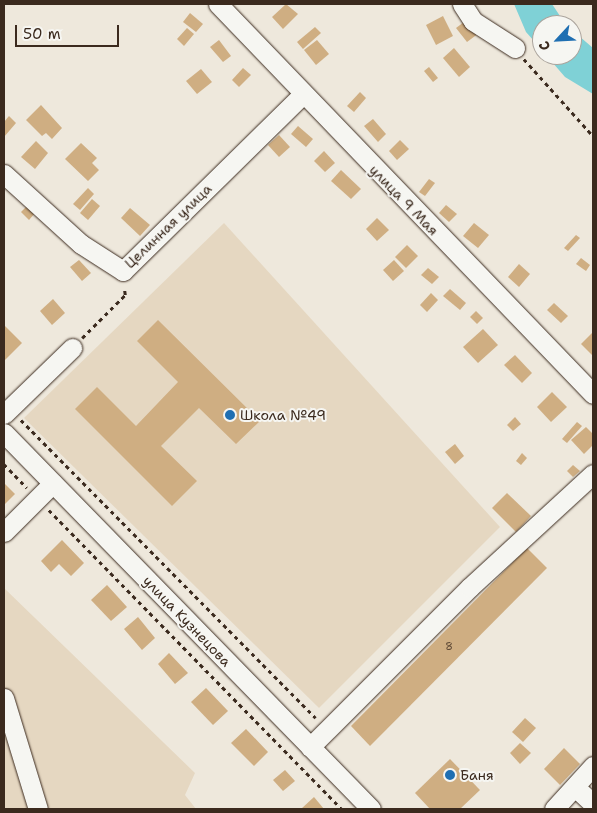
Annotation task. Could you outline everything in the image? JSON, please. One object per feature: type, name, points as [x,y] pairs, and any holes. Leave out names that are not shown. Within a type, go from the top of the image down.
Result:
[{"type":"street","name":"улица 9 Мая","points":[[218,4],[302,95],[593,394]]},
{"type":"street","points":[[462,4],[473,21],[514,48]]},
{"type":"street","name":"Целинная улица","points":[[4,174],[81,244],[123,272],[302,95]]},
{"type":"street","points":[[7,411],[72,348]]},
{"type":"street","name":"улица Кузнецова","points":[[4,433],[371,809]]},
{"type":"street","points":[[310,747],[470,586],[593,474]]},
{"type":"street","points":[[4,532],[53,483]]},
{"type":"street","points":[[4,698],[12,749],[38,809]]},
{"type":"street","points":[[554,809],[593,766]]},
{"type":"street","points":[[575,787],[593,804]]},
{"type":"path","points":[[514,48],[593,136]]},
{"type":"path","points":[[72,348],[125,295],[123,272]]},
{"type":"path","points":[[7,411],[328,730]]},
{"type":"path","points":[[4,464],[342,809]]},
{"type":"shaded area","points":[[224,223],[500,527],[319,708],[24,418]]},
{"type":"shaded area","points":[[4,588],[195,773],[185,795],[196,809],[4,809]]},
{"type":"water","points":[[514,4],[552,4],[559,15],[532,15],[532,39],[526,32]]},
{"type":"water","points":[[582,39],[593,48],[593,94],[565,77],[555,65],[582,65]]},
{"type":"building","points":[[286,4],[298,14],[283,29],[272,17]]},
{"type":"building","points":[[190,13],[203,24],[196,32],[183,22]]},
{"type":"building","points":[[443,16],[453,36],[436,45],[426,25]]},
{"type":"building","points":[[468,19],[479,33],[467,42],[456,28]]},
{"type":"building","points":[[315,27],[321,33],[303,49],[297,42]]},
{"type":"building","points":[[187,28],[194,34],[184,46],[177,39]]},
{"type":"building","points":[[219,40],[231,56],[223,62],[210,47]]},
{"type":"building","points":[[317,40],[329,54],[316,65],[304,50]]},
{"type":"building","points":[[454,48],[470,67],[459,77],[443,58]]},
{"type":"building","points":[[429,67],[438,78],[433,82],[424,71]]},
{"type":"building","points":[[243,68],[251,75],[239,87],[232,80]]},
{"type":"building","points":[[201,69],[212,82],[197,94],[186,81]]},
{"type":"building","points":[[360,92],[366,98],[354,112],[347,106]]},
{"type":"building","points":[[41,105],[62,128],[52,139],[46,133],[42,136],[26,120]]},
{"type":"building","points":[[9,116],[16,123],[4,137],[4,122]]},
{"type":"building","points":[[373,119],[386,134],[378,142],[364,126]]},
{"type":"building","points":[[298,126],[313,139],[306,147],[291,134]]},
{"type":"building","points":[[279,135],[290,147],[279,157],[268,145]]},
{"type":"building","points":[[400,140],[409,149],[397,160],[389,151]]},
{"type":"building","points":[[36,141],[48,153],[35,169],[21,157]]},
{"type":"building","points":[[81,143],[97,158],[92,163],[99,170],[88,181],[65,159]]},
{"type":"building","points":[[324,151],[335,163],[325,172],[314,161]]},
{"type":"building","points":[[341,170],[361,189],[351,199],[331,181]]},
{"type":"building","points":[[429,179],[435,183],[425,196],[419,192]]},
{"type":"building","points":[[88,188],[94,194],[80,210],[73,204]]},
{"type":"building","points":[[92,199],[100,206],[88,220],[80,213]]},
{"type":"building","points":[[446,205],[457,214],[449,222],[439,213]]},
{"type":"building","points":[[27,206],[35,213],[29,220],[21,212]]},
{"type":"building","points":[[130,208],[150,225],[140,236],[121,218]]},
{"type":"building","points":[[377,218],[389,230],[377,241],[366,229]]},
{"type":"building","points":[[474,223],[489,235],[478,248],[463,236]]},
{"type":"building","points":[[576,235],[580,238],[568,251],[564,248]]},
{"type":"building","points":[[407,245],[418,256],[406,268],[395,257]]},
{"type":"building","points":[[581,258],[590,265],[586,271],[576,264]]},
{"type":"building","points":[[79,260],[91,273],[82,281],[70,267]]},
{"type":"building","points":[[394,260],[404,271],[393,281],[383,270]]},
{"type":"building","points":[[519,264],[530,274],[519,287],[508,277]]},
{"type":"building","points":[[428,268],[439,277],[432,284],[421,275]]},
{"type":"building","points":[[450,289],[466,303],[460,310],[443,296]]},
{"type":"building","points":[[431,293],[438,300],[427,312],[420,305]]},
{"type":"building","points":[[53,299],[65,313],[52,325],[40,311]]},
{"type":"building","points":[[554,303],[568,316],[561,323],[547,310]]},
{"type":"building","points":[[476,311],[483,318],[477,324],[470,317]]},
{"type":"building","name":"Школа №49","points":[[158,320],[260,421],[236,444],[199,408],[161,446],[197,481],[172,506],[75,409],[97,387],[136,426],[178,382],[137,341]]},
{"type":"building","points":[[4,325],[22,343],[4,361]]},
{"type":"building","points":[[483,329],[498,345],[478,363],[463,347]]},
{"type":"building","points":[[593,332],[593,356],[581,344]]},
{"type":"building","points":[[515,355],[532,373],[522,383],[504,365]]},
{"type":"building","points":[[552,392],[567,407],[551,422],[537,407]]},
{"type":"building","points":[[515,417],[521,424],[513,431],[507,425]]},
{"type":"building","points":[[577,422],[582,426],[567,443],[562,439]]},
{"type":"building","points":[[586,427],[593,434],[593,445],[584,454],[571,440]]},
{"type":"building","points":[[455,444],[464,456],[455,464],[445,452]]},
{"type":"building","points":[[522,453],[527,458],[521,465],[516,461]]},
{"type":"building","points":[[573,465],[580,471],[573,477],[567,471]]},
{"type":"building","points":[[4,483],[15,494],[4,505]]},
{"type":"building","points":[[507,493],[531,516],[516,532],[492,508]]},
{"type":"building","points":[[62,540],[84,563],[71,576],[59,564],[51,572],[41,561]]},
{"type":"building","points":[[527,548],[547,568],[370,746],[351,726]]},
{"type":"building","points":[[107,585],[127,607],[111,621],[91,600]]},
{"type":"building","points":[[138,617],[155,638],[142,650],[124,629]]},
{"type":"building","points":[[169,653],[188,673],[175,684],[158,664]]},
{"type":"building","points":[[206,688],[228,711],[213,725],[191,702]]},
{"type":"building","points":[[525,718],[536,728],[523,742],[512,732]]},
{"type":"building","points":[[246,729],[268,752],[254,766],[231,743]]},
{"type":"building","points":[[520,743],[531,753],[520,764],[510,753]]},
{"type":"building","points":[[564,748],[580,764],[560,785],[544,769]]},
{"type":"building","name":"Баня","points":[[450,759],[480,790],[460,809],[430,809],[415,793]]},
{"type":"building","points":[[285,770],[295,781],[283,791],[273,780]]},
{"type":"building","points":[[314,797],[324,809],[301,809]]},
{"type":"place","name":"Школа №49","points":[[230,415]]},
{"type":"place","name":"Баня","points":[[450,775]]}]
